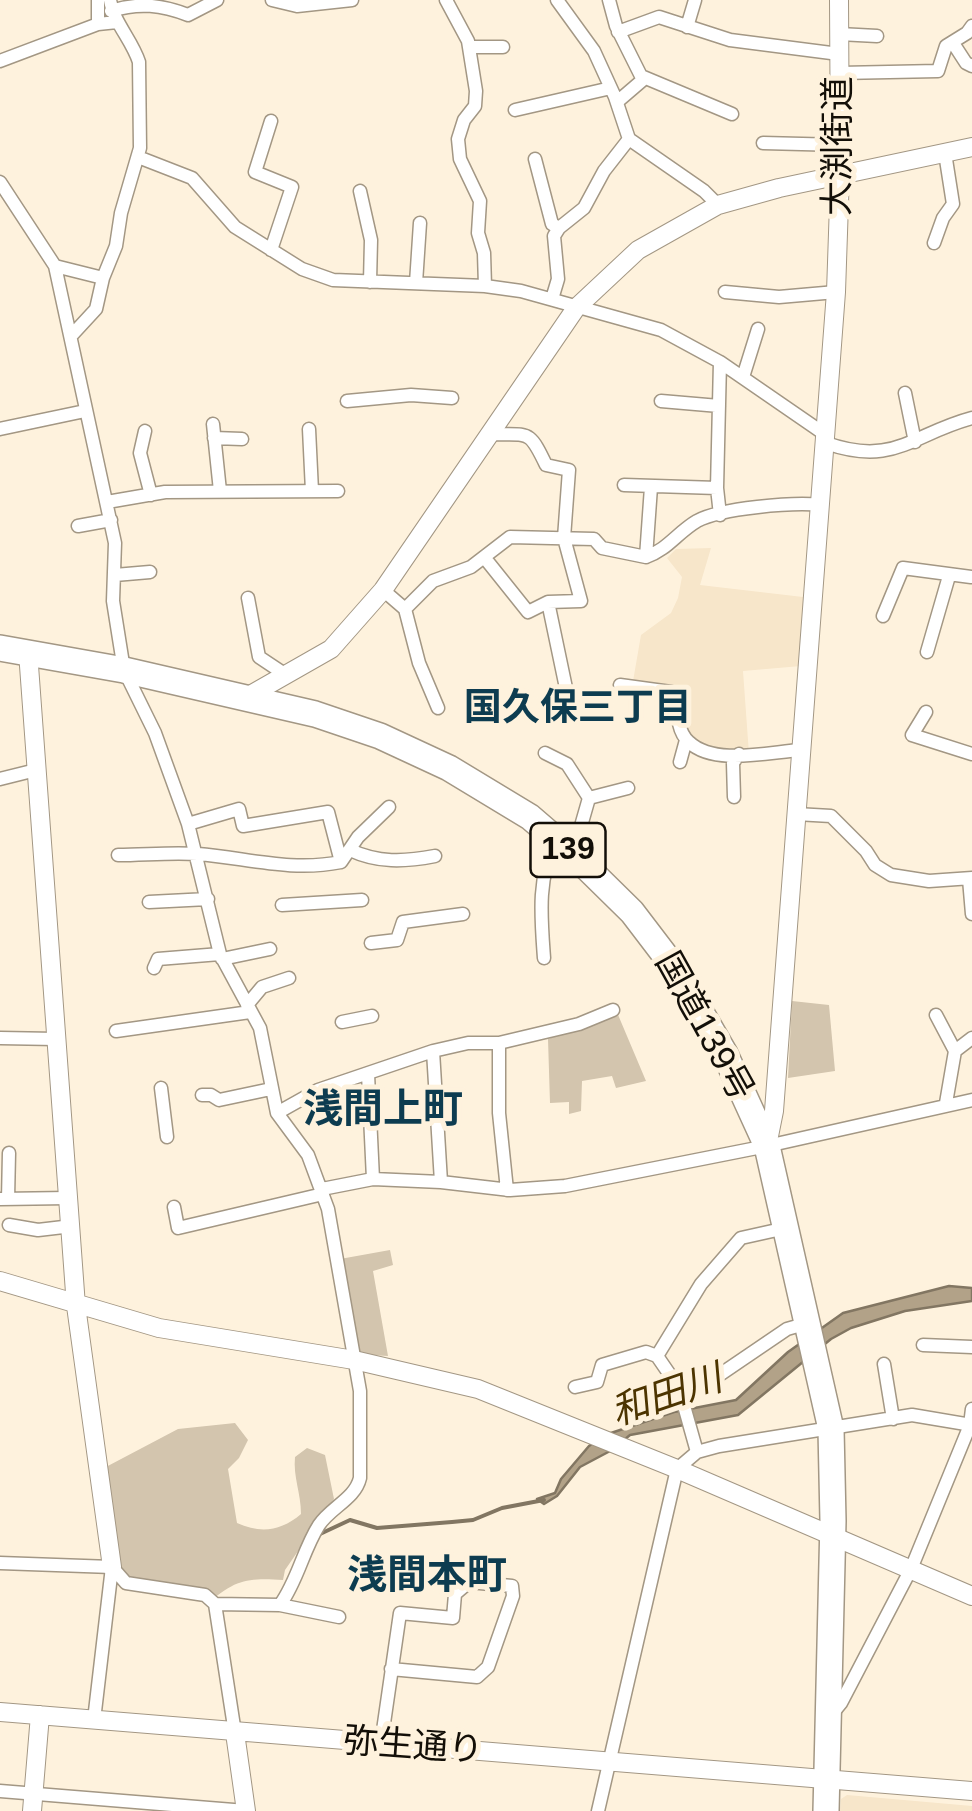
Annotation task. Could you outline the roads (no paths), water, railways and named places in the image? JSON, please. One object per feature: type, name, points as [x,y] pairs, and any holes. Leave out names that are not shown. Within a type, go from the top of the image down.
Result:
[{"type":"highway","name":"国道139号","points":[[0,646],[314,714],[380,736],[478,784],[530,818],[632,912],[678,971],[725,1054],[767,1146],[831,1429],[833,1536],[826,1811]]},
{"type":"street","points":[[98,0],[98,24]]},
{"type":"street","points":[[0,61],[98,24],[112,7],[150,5],[175,9],[188,16],[217,0]]},
{"type":"street","points":[[272,0],[285,6],[352,0]]},
{"type":"street","points":[[446,0],[469,47],[476,91],[475,106],[464,120],[458,139],[460,158],[480,201],[478,233],[484,253],[485,286]]},
{"type":"street","points":[[557,0],[594,51],[629,140],[718,205]]},
{"type":"street","points":[[687,27],[695,0]]},
{"type":"street","name":"大渕街道","points":[[767,1146],[774,1111],[836,292],[839,0]]},
{"type":"street","points":[[613,1],[618,32],[641,76],[732,114]]},
{"type":"street","points":[[72,334],[96,308],[138,157],[142,124],[138,62],[112,7]]},
{"type":"street","points":[[618,32],[659,17],[730,40],[839,64],[938,71],[946,46],[972,26]]},
{"type":"street","points":[[839,34],[877,36]]},
{"type":"street","points":[[953,43],[972,66]]},
{"type":"street","points":[[469,47],[503,47]]},
{"type":"street","points":[[514,110],[614,95],[645,78]]},
{"type":"street","points":[[271,121],[255,172],[292,187],[271,250]]},
{"type":"street","points":[[552,299],[558,279],[554,236],[584,208],[604,171],[629,140]]},
{"type":"street","points":[[763,144],[840,144]]},
{"type":"street","points":[[246,698],[331,650],[383,590],[576,308],[638,250],[718,205],[840,174],[972,147]]},
{"type":"street","points":[[934,243],[942,218],[953,204],[945,153]]},
{"type":"street","points":[[138,157],[192,178],[235,226],[322,277],[485,286],[552,299],[661,330],[720,362],[826,439],[853,452],[874,453],[915,442],[972,418]]},
{"type":"street","points":[[535,158],[552,224],[559,228]]},
{"type":"street","points":[[0,182],[55,266],[116,544],[115,627],[124,670],[156,735],[188,824],[221,957],[260,1028],[277,1113],[308,1155],[323,1192],[339,1262],[360,1392],[357,1489],[318,1526],[292,1588],[280,1605]]},
{"type":"street","points":[[360,191],[371,240],[370,282]]},
{"type":"street","points":[[416,284],[420,223]]},
{"type":"street","points":[[55,266],[103,278]]},
{"type":"street","points":[[724,292],[779,296],[836,292]]},
{"type":"street","points":[[742,377],[758,329]]},
{"type":"street","points":[[720,362],[720,515]]},
{"type":"street","points":[[905,392],[915,442]]},
{"type":"street","points":[[348,401],[410,395],[452,398]]},
{"type":"street","points":[[661,401],[719,406]]},
{"type":"street","points":[[0,428],[85,411]]},
{"type":"street","points":[[309,429],[312,491]]},
{"type":"street","points":[[145,430],[140,453],[151,495]]},
{"type":"street","points":[[220,491],[214,431],[242,439]]},
{"type":"street","points":[[484,557],[528,612],[538,604],[581,601],[564,538],[569,470],[546,465],[536,441],[528,436],[489,434]]},
{"type":"street","points":[[624,485],[717,488]]},
{"type":"street","points":[[646,557],[651,488]]},
{"type":"street","points":[[107,502],[220,491],[338,491]]},
{"type":"street","points":[[405,609],[433,581],[470,567],[510,538],[594,539],[602,548],[646,557],[657,553],[698,520],[745,508],[820,505]]},
{"type":"street","points":[[78,526],[111,520]]},
{"type":"street","points":[[883,616],[903,568],[972,577]]},
{"type":"street","points":[[115,575],[150,572]]},
{"type":"street","points":[[927,652],[950,576]]},
{"type":"street","points":[[383,590],[405,609],[419,664],[438,708]]},
{"type":"street","points":[[248,598],[260,657],[286,675]]},
{"type":"street","points":[[548,602],[566,688]]},
{"type":"street","points":[[28,652],[76,1306],[112,1568],[94,1720]]},
{"type":"street","points":[[620,685],[676,696],[686,740],[680,762]]},
{"type":"street","points":[[926,712],[912,736],[972,754]]},
{"type":"street","points":[[686,740],[702,751],[740,754],[800,750]]},
{"type":"street","points":[[545,753],[567,764],[590,798]]},
{"type":"street","points":[[734,796],[733,764],[740,754]]},
{"type":"street","points":[[0,779],[36,770]]},
{"type":"street","points":[[544,958],[540,898],[550,851],[565,847],[590,798],[628,788]]},
{"type":"street","points":[[118,855],[197,854],[270,866],[341,862],[389,807]]},
{"type":"street","points":[[188,824],[239,808],[243,826],[328,812],[341,862]]},
{"type":"street","points":[[796,814],[831,816],[890,875],[929,882],[971,879],[972,914]]},
{"type":"street","points":[[350,850],[370,860],[408,862],[435,856]]},
{"type":"street","points":[[150,902],[208,900]]},
{"type":"street","points":[[282,905],[362,900]]},
{"type":"street","points":[[371,943],[397,940],[403,922],[462,914]]},
{"type":"street","points":[[154,968],[158,958],[221,957],[270,949]]},
{"type":"street","points":[[249,1009],[262,987],[289,978]]},
{"type":"street","points":[[116,1031],[249,1009]]},
{"type":"street","points":[[277,1113],[318,1090],[433,1051],[499,1043],[579,1024],[613,1010]]},
{"type":"street","points":[[342,1022],[372,1016]]},
{"type":"street","points":[[936,1016],[955,1050],[946,1104]]},
{"type":"street","points":[[0,1038],[56,1039]]},
{"type":"street","points":[[955,1050],[972,1038]]},
{"type":"street","points":[[499,1043],[499,1113],[506,1190]]},
{"type":"street","points":[[433,1051],[441,1182]]},
{"type":"street","points":[[368,1074],[373,1179]]},
{"type":"street","points":[[161,1088],[167,1138]]},
{"type":"street","points":[[202,1095],[219,1100],[271,1089]]},
{"type":"street","points":[[174,1207],[178,1228],[373,1179],[506,1190],[565,1186],[972,1100]]},
{"type":"street","points":[[9,1153],[4,1199],[68,1198]]},
{"type":"street","points":[[8,1225],[38,1230],[72,1226]]},
{"type":"street","points":[[657,1356],[701,1284],[742,1238],[786,1228]]},
{"type":"street","points":[[0,1282],[76,1306],[204,1338],[354,1360],[478,1389],[972,1596]]},
{"type":"street","points":[[645,1399],[712,1380],[787,1328],[809,1328]]},
{"type":"street","points":[[923,1345],[972,1347]]},
{"type":"street","points":[[576,1387],[597,1382],[602,1365],[646,1352],[657,1356],[678,1388],[697,1452]]},
{"type":"street","points":[[884,1364],[893,1419]]},
{"type":"street","points":[[828,1718],[842,1703],[911,1569],[971,1425],[972,1408]]},
{"type":"street","points":[[598,1811],[676,1469],[697,1452],[718,1446],[893,1419],[932,1416],[971,1425]]},
{"type":"street","points":[[0,1563],[112,1568],[126,1584],[205,1595],[215,1604],[246,1811],[33,1802],[0,1791]]},
{"type":"street","points":[[380,1744],[391,1669],[400,1614],[453,1618],[456,1594],[470,1582],[512,1586],[488,1667],[478,1677],[391,1669]]},
{"type":"street","points":[[215,1604],[280,1605],[339,1617]]},
{"type":"street","name":"弥生通り","points":[[0,1712],[972,1791]]},
{"type":"street","points":[[33,1802],[40,1715]]},
{"type":"waterway","name":"和田川","points":[[320,1534],[350,1520],[377,1528],[473,1520],[502,1508],[544,1500]]},
{"type":"district","name":"国久保三丁目","points":[[578,710]]},
{"type":"district","name":"浅間上町","points":[[383,1111]]},
{"type":"district","name":"浅間本町","points":[[427,1577]]}]
